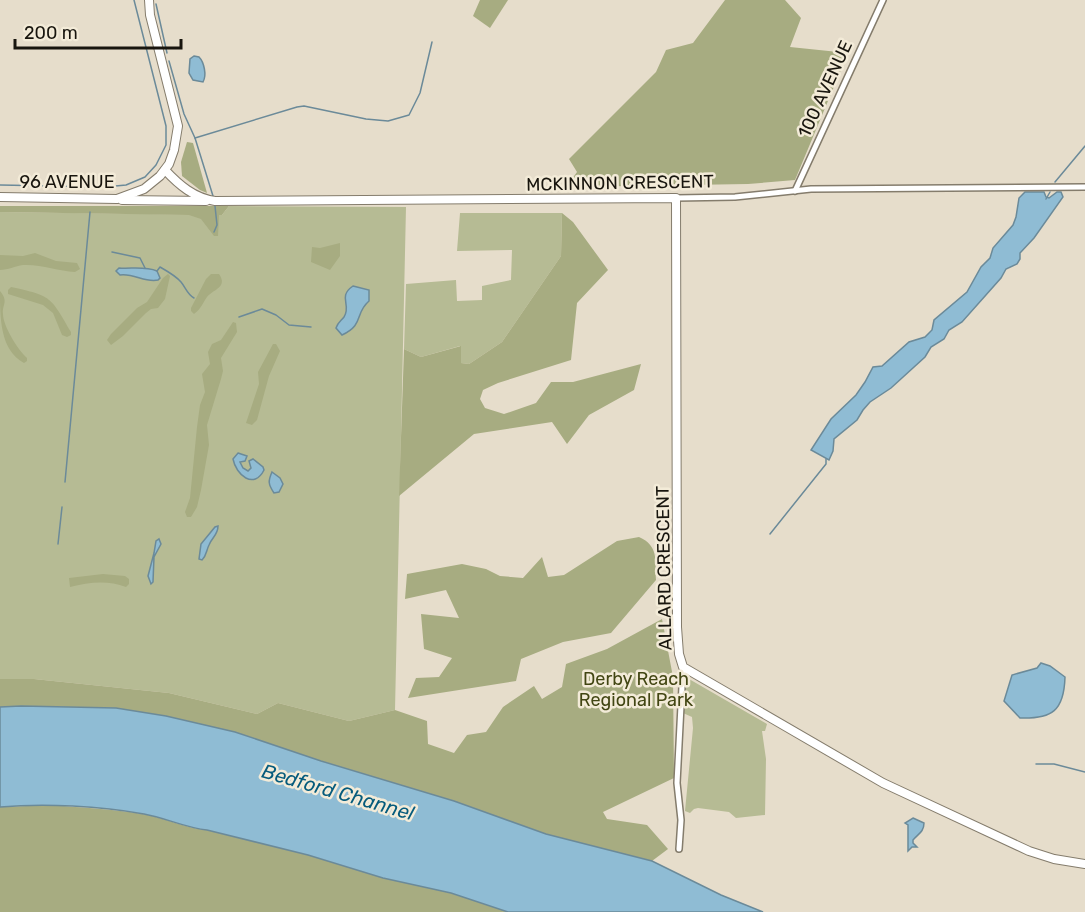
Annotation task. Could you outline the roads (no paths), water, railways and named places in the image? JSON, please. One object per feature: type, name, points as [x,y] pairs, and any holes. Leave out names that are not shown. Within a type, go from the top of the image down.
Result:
[{"type":"street","name":"96 AVENUE","points":[[0,197],[117,199],[144,189],[165,170],[176,143],[177,120],[153,26],[149,0]]},
{"type":"street","name":"100 AVENUE","points":[[795,191],[883,0]]},
{"type":"street","name":"MCKINNON CRESCENT","points":[[165,170],[185,189],[211,201],[676,198],[735,197],[795,191],[867,188],[1085,187]]},
{"type":"street","name":"ALLARD CRESCENT","points":[[676,198],[678,637],[679,654],[683,667],[883,783],[1029,851],[1054,859],[1085,864]]},
{"type":"street","points":[[117,199],[211,201]]},
{"type":"street","points":[[679,849],[681,820],[677,783],[683,667]]},
{"type":"water","points":[[194,56],[199,57],[204,65],[203,82],[193,80],[189,73],[190,59]]},
{"type":"water","points":[[1025,192],[1044,192],[1049,198],[1061,192],[1063,197],[1034,238],[1020,253],[1017,264],[1006,269],[1001,278],[962,322],[949,330],[944,339],[931,347],[925,357],[891,388],[870,402],[857,420],[834,439],[833,451],[829,460],[811,450],[831,419],[856,395],[873,367],[882,366],[909,342],[925,337],[932,330],[934,320],[967,292],[981,267],[990,258],[993,248],[1013,225],[1019,198]]},
{"type":"water","points":[[119,268],[152,269],[157,271],[160,278],[153,281],[120,275],[116,271]]},
{"type":"water","points":[[353,286],[369,290],[369,301],[364,306],[354,327],[342,335],[336,328],[346,313],[345,297]]},
{"type":"water","points":[[238,453],[247,456],[245,461],[240,462],[248,471],[251,468],[249,461],[253,459],[263,467],[264,470],[260,476],[251,480],[241,475],[233,459]]},
{"type":"water","points":[[272,472],[280,478],[283,484],[279,492],[274,493],[270,485]]},
{"type":"water","points":[[218,526],[205,556],[202,560],[199,559],[201,544]]},
{"type":"water","points":[[159,539],[161,544],[154,557],[151,584],[148,576],[156,541]]},
{"type":"water","points":[[1041,663],[1050,666],[1065,677],[1062,698],[1054,711],[1048,714],[1040,717],[1020,718],[1004,701],[1012,675],[1037,668]]},
{"type":"water","name":"Bedford Channel","points":[[0,707],[116,708],[166,716],[235,732],[321,761],[454,801],[546,834],[652,861],[721,895],[763,912],[508,912],[451,893],[383,878],[308,855],[144,814],[72,806],[0,807]]},
{"type":"water","points":[[913,818],[924,823],[924,826],[913,840],[917,847],[912,847],[908,851],[908,825],[905,823]]},
{"type":"waterway","points":[[0,185],[105,187],[126,185],[145,177],[156,165],[166,145],[166,126],[134,0]]},
{"type":"waterway","points":[[156,4],[167,53]]},
{"type":"waterway","points":[[195,138],[304,106],[366,119],[388,121],[409,115],[420,93],[432,42]]},
{"type":"waterway","points":[[169,61],[184,114],[195,138],[213,196]]},
{"type":"waterway","points":[[1055,182],[1085,146]]},
{"type":"waterway","points":[[1046,199],[1050,192]]},
{"type":"waterway","points":[[214,232],[217,225],[215,206]]},
{"type":"waterway","points":[[65,482],[90,212]]},
{"type":"waterway","points":[[112,252],[140,258],[145,268]]},
{"type":"waterway","points":[[157,271],[160,267],[174,276],[194,298]]},
{"type":"waterway","points":[[239,317],[262,309],[276,315],[289,325],[311,327]]},
{"type":"waterway","points":[[770,534],[826,464],[826,459]]},
{"type":"waterway","points":[[58,544],[62,507]]},
{"type":"waterway","points":[[1036,764],[1054,764],[1085,772]]},
{"type":"park label","name":"Derby Reach Regional Park","points":[[636,689]]}]
